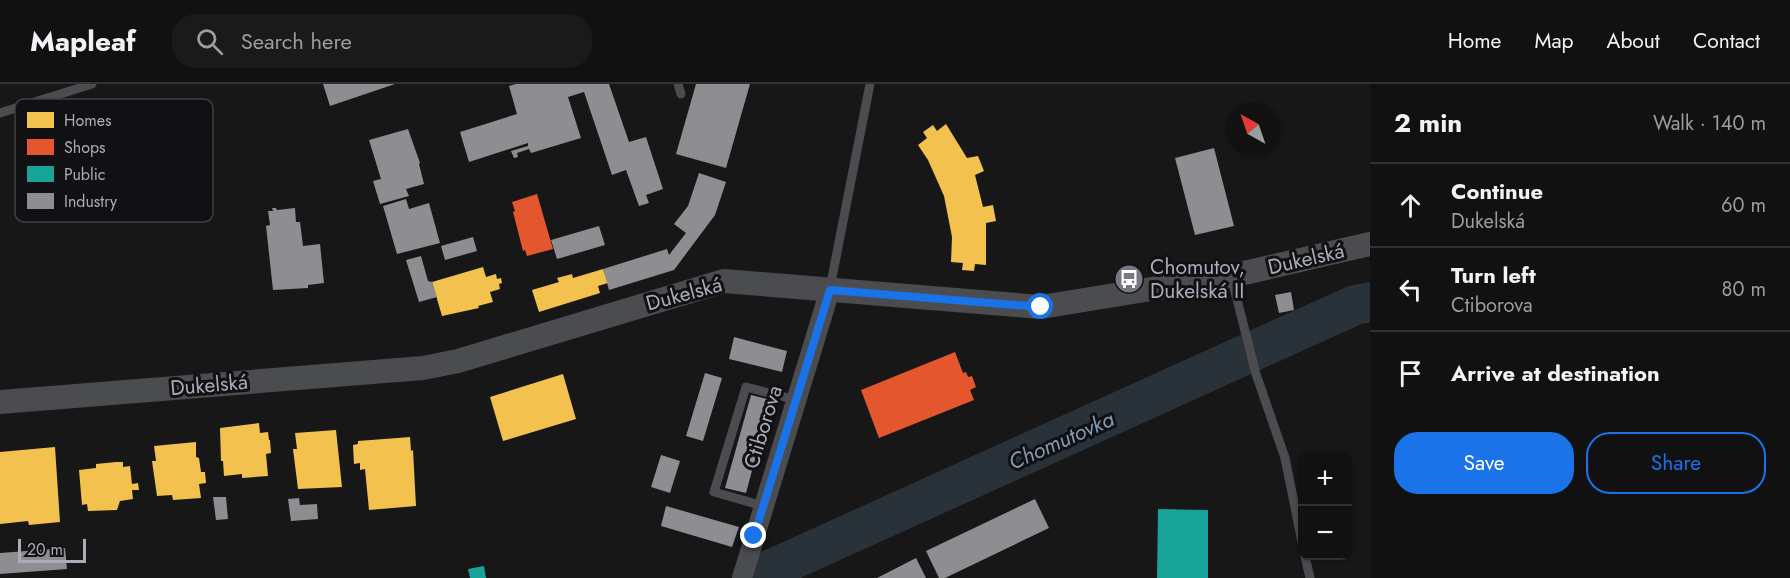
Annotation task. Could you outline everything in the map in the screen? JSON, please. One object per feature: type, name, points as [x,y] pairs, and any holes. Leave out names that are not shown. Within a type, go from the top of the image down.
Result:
[{"type":"street","name":"Dukelská","points":[[0,402],[423,368],[459,361],[724,281],[1041,307],[1231,276],[1370,244]]},
{"type":"street","name":"Ctiborova","points":[[742,578],[830,290]]},
{"type":"lane","points":[[44,99],[92,84]]},
{"type":"lane","points":[[678,84],[681,94]]},
{"type":"lane","points":[[830,290],[870,84]]},
{"type":"lane","points":[[0,113],[15,108]]},
{"type":"lane","points":[[1231,276],[1256,374],[1285,458],[1298,522]]},
{"type":"lane","points":[[763,506],[714,492],[746,387],[796,400]]},
{"type":"lane","points":[[1306,560],[1310,578]]},
{"type":"building: Homes","points":[[946,124],[967,158],[978,156],[984,171],[975,175],[983,207],[993,205],[996,221],[986,223],[986,265],[975,264],[974,271],[962,270],[963,263],[951,262],[952,237],[944,196],[928,160],[918,145],[927,138],[923,132],[933,125],[937,131]]},
{"type":"building: Homes","points":[[483,267],[486,277],[496,274],[497,279],[501,278],[500,289],[490,292],[493,302],[478,306],[479,308],[442,316],[432,282]]},
{"type":"building: Homes","points":[[603,269],[608,283],[598,286],[600,293],[539,312],[532,290],[559,282],[557,278],[572,274],[573,278]]},
{"type":"building: Homes","points":[[563,374],[576,419],[503,441],[490,397]]},
{"type":"building: Homes","points":[[259,423],[260,433],[268,432],[270,440],[271,453],[266,454],[268,476],[242,478],[242,474],[224,476],[220,428]]},
{"type":"building: Homes","points":[[336,430],[342,487],[298,489],[293,449],[297,449],[295,433]]},
{"type":"building: Homes","points":[[410,437],[411,451],[413,450],[416,506],[369,510],[365,469],[360,470],[360,463],[354,464],[353,445],[358,444],[358,441]]},
{"type":"building: Homes","points":[[196,442],[196,457],[199,458],[201,472],[205,472],[206,483],[199,484],[201,498],[173,500],[172,495],[157,496],[152,461],[156,461],[154,446]]},
{"type":"building: Homes","points":[[55,447],[60,522],[29,525],[28,521],[0,524],[0,452]]},
{"type":"building: Homes","points":[[123,462],[123,467],[130,466],[132,484],[138,483],[139,490],[132,490],[133,499],[120,501],[117,510],[88,511],[87,504],[82,505],[79,470],[96,468],[96,464]]},
{"type":"building: Shops","points":[[537,194],[553,249],[527,256],[525,250],[523,251],[512,202]]},
{"type":"building: Shops","points":[[955,352],[963,373],[966,372],[968,377],[972,376],[976,387],[970,390],[974,400],[879,438],[861,390]]},
{"type":"building: Public","points":[[1158,509],[1208,510],[1208,578],[1157,578]]},
{"type":"building: Public","points":[[484,566],[486,578],[470,578],[468,569]]},
{"type":"building: Industry","points":[[323,84],[395,84],[330,106]]},
{"type":"building: Industry","points":[[516,84],[609,84],[629,142],[646,137],[663,189],[646,195],[649,203],[639,206],[626,170],[612,175],[584,92],[568,97],[581,138],[531,153],[529,149],[517,153],[518,157],[514,158],[511,151],[528,146],[528,143],[469,162],[460,132],[517,114],[509,86]]},
{"type":"building: Industry","points":[[696,84],[750,84],[726,168],[676,154]]},
{"type":"building: Industry","points":[[408,129],[420,163],[424,184],[406,189],[409,196],[380,204],[373,181],[381,179],[369,140]]},
{"type":"building: Industry","points":[[1214,148],[1234,226],[1195,235],[1175,158]]},
{"type":"building: Industry","points":[[699,173],[726,182],[715,215],[674,270],[609,290],[603,269],[667,249],[669,255],[686,233],[674,224],[688,206]]},
{"type":"building: Industry","points":[[406,199],[409,209],[429,203],[440,243],[397,254],[383,206]]},
{"type":"building: Industry","points":[[272,208],[277,210],[295,208],[296,222],[300,222],[303,246],[320,244],[324,283],[308,285],[308,288],[273,290],[266,226],[270,225],[268,211],[273,211]]},
{"type":"building: Industry","points":[[599,226],[605,245],[557,259],[551,240]]},
{"type":"building: Industry","points":[[473,237],[477,251],[445,260],[441,246]]},
{"type":"building: Industry","points":[[421,256],[428,281],[432,282],[437,297],[419,302],[406,260]]},
{"type":"building: Industry","points":[[1291,292],[1294,310],[1279,313],[1275,295]]},
{"type":"building: Industry","points":[[734,337],[787,351],[782,372],[729,359]]},
{"type":"building: Industry","points":[[705,373],[722,378],[703,441],[686,436]]},
{"type":"building: Industry","points":[[751,395],[771,400],[746,493],[725,488]]},
{"type":"building: Industry","points":[[661,455],[680,461],[670,493],[651,487]]},
{"type":"building: Industry","points":[[213,497],[226,497],[228,519],[216,520]]},
{"type":"building: Industry","points":[[299,498],[300,505],[317,504],[318,519],[291,521],[288,499]]},
{"type":"building: Industry","points":[[1035,499],[1049,528],[945,578],[939,578],[926,551]]},
{"type":"building: Industry","points":[[666,506],[739,527],[732,547],[661,526]]},
{"type":"building: Industry","points":[[65,548],[67,569],[0,574],[0,553]]},
{"type":"building: Industry","points":[[916,558],[926,578],[877,578]]},
{"type":"waterway","name":"Chomutovka","points":[[752,578],[1355,305],[1370,302]]},
{"type":"place","name":"Chomutov, Dukelská II","points":[[1129,279]]},
{"type":"route","points":[[754,536],[830,290],[1041,307]]}]
